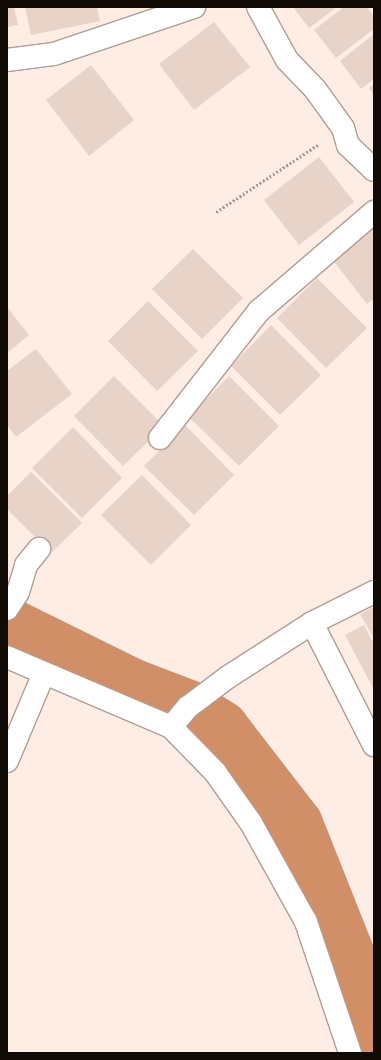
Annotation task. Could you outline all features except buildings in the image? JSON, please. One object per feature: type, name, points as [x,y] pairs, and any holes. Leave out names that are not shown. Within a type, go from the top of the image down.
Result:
[{"type":"street","points":[[7,60],[54,54],[194,7]]},
{"type":"street","points":[[258,7],[287,60],[315,89],[343,128],[348,145],[374,170]]},
{"type":"street","points":[[160,438],[259,311],[374,212]]},
{"type":"street","points":[[13,600],[26,565],[39,549]]},
{"type":"street","points":[[172,727],[188,707],[228,676],[312,623],[374,592]]},
{"type":"street","points":[[312,623],[374,745]]},
{"type":"street","points":[[7,657],[172,727],[233,793],[306,922],[350,1053]]},
{"type":"street","points":[[7,761],[44,673]]},
{"type":"path","points":[[216,212],[343,128]]},
{"type":"shaded area","points":[[7,624],[133,686],[188,707],[221,728],[295,824],[348,957],[374,1038],[374,1053],[350,1053],[251,823],[171,727],[7,657]]},
{"type":"waterway","points":[[7,624],[133,686],[188,707],[221,728],[295,824],[348,957],[374,1042]]}]
